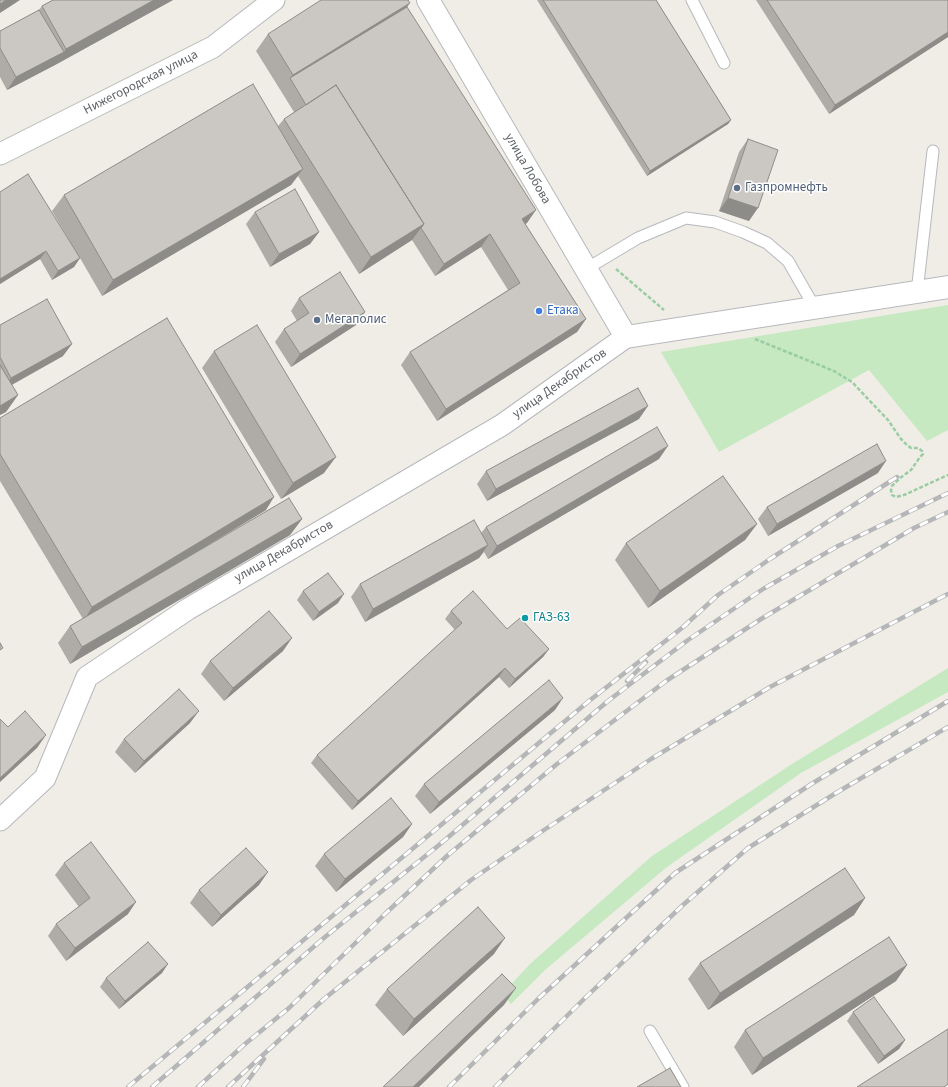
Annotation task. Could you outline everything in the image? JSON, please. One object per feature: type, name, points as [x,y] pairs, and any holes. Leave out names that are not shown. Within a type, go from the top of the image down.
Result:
[{"type":"street","name":"Нижегородская улица","points":[[0,154],[213,47],[274,0]]},
{"type":"street","name":"улица Лобова","points":[[428,0],[594,264],[626,337]]},
{"type":"street","points":[[626,337],[948,287]]},
{"type":"street","name":"улица Декабристов","points":[[0,820],[45,778],[87,677],[188,609],[502,425],[626,337]]},
{"type":"lane","points":[[692,0],[724,62]]},
{"type":"lane","points":[[918,292],[933,151]]},
{"type":"lane","points":[[594,264],[638,238],[686,218],[715,222],[767,243],[788,261],[815,308]]},
{"type":"lane","points":[[650,1031],[683,1087]]},
{"type":"path","points":[[594,264],[685,328]]},
{"type":"path","points":[[749,337],[834,371],[852,382],[888,420],[907,445],[911,448],[918,448],[922,451],[923,454],[911,470],[892,486],[890,490],[892,495],[896,497],[904,495],[948,475]]},
{"type":"green space","points":[[948,305],[948,430],[927,441],[869,370],[719,452],[661,352]]},
{"type":"green space","points":[[948,668],[948,692],[801,773],[667,867],[545,970],[511,1004],[502,994],[531,963],[652,856],[792,764]]},
{"type":"building","points":[[0,0],[6,0],[0,4]]},
{"type":"building","points":[[53,0],[154,0],[66,49],[42,6]]},
{"type":"building","points":[[321,0],[408,0],[410,3],[293,75],[268,34]]},
{"type":"building","points":[[543,0],[656,0],[731,120],[650,171]]},
{"type":"building","points":[[767,0],[948,0],[948,32],[835,105]]},
{"type":"building","points":[[407,7],[536,210],[522,219],[586,319],[446,409],[410,352],[520,283],[490,234],[444,264],[421,228],[424,224],[336,85],[306,105],[290,78]]},
{"type":"building","points":[[39,10],[64,52],[16,77],[0,48],[0,31]]},
{"type":"building","points":[[253,84],[303,169],[113,280],[64,195]]},
{"type":"building","points":[[336,85],[424,224],[371,257],[284,119]]},
{"type":"building","points":[[748,139],[778,150],[758,208],[728,198]]},
{"type":"building","points":[[28,174],[80,258],[58,271],[46,251],[0,279],[0,192]]},
{"type":"building","points":[[295,189],[319,232],[279,254],[255,212]]},
{"type":"building","points":[[340,272],[365,312],[300,354],[284,329],[309,313],[299,298]]},
{"type":"building","points":[[47,299],[72,344],[11,378],[0,357],[0,325]]},
{"type":"building","points":[[167,318],[274,497],[92,607],[0,454],[0,418]]},
{"type":"building","points":[[257,325],[336,457],[293,483],[214,351]]},
{"type":"building","points":[[0,365],[18,395],[0,406]]},
{"type":"building","points":[[638,388],[648,406],[496,489],[486,471]]},
{"type":"building","points":[[657,427],[668,446],[497,546],[486,527]]},
{"type":"building","points":[[877,444],[886,461],[777,524],[767,507]]},
{"type":"building","points":[[723,476],[757,524],[660,591],[626,543]]},
{"type":"building","points":[[289,498],[302,519],[82,647],[70,626]]},
{"type":"building","points":[[474,520],[488,545],[373,609],[360,584]]},
{"type":"building","points":[[328,573],[344,594],[319,612],[303,591]]},
{"type":"building","points":[[473,591],[507,629],[520,618],[549,649],[515,679],[505,668],[358,801],[317,755],[462,623],[451,611]]},
{"type":"building","points":[[269,611],[292,638],[233,688],[210,661]]},
{"type":"building","points":[[0,643],[3,648],[0,650]]},
{"type":"building","points":[[549,680],[563,698],[439,802],[424,784]]},
{"type":"building","points":[[179,689],[199,711],[144,761],[124,739]]},
{"type":"building","points":[[25,711],[46,735],[0,778],[0,719],[8,727]]},
{"type":"building","points":[[391,798],[412,824],[345,879],[324,854]]},
{"type":"building","points":[[91,842],[136,902],[75,948],[56,924],[90,898],[64,863]]},
{"type":"building","points":[[246,848],[268,872],[221,915],[199,890]]},
{"type":"building","points":[[845,868],[865,898],[720,993],[700,963]]},
{"type":"building","points":[[478,907],[505,938],[414,1019],[387,989]]},
{"type":"building","points":[[889,937],[907,965],[763,1058],[745,1030]]},
{"type":"building","points":[[148,942],[168,964],[125,1001],[106,978]]},
{"type":"building","points":[[502,974],[516,988],[413,1087],[383,1087]]},
{"type":"building","points":[[874,997],[905,1040],[884,1056],[853,1012]]},
{"type":"building","points":[[948,1029],[948,1084],[944,1087],[857,1087]]},
{"type":"building","points":[[670,1068],[681,1087],[637,1087]]},
{"type":"railway","points":[[683,627],[718,595],[770,559],[897,477]]},
{"type":"railway","points":[[152,1087],[325,937],[439,845],[608,701],[688,640],[763,589],[838,546],[948,493]]},
{"type":"railway","points":[[198,1087],[245,1044],[289,1008],[448,855],[557,764],[666,681],[761,619],[914,528],[948,512]]},
{"type":"railway","points":[[228,1087],[324,999],[471,880],[538,834],[651,759],[770,687],[948,594]]},
{"type":"railway","points":[[128,1087],[589,701],[687,624]]},
{"type":"railway","points":[[627,681],[646,662]]},
{"type":"railway","points":[[449,1087],[539,998],[675,873],[813,783],[948,701]]},
{"type":"railway","points":[[495,1087],[585,998],[683,905],[748,848],[836,793],[948,727]]},
{"type":"railway","points":[[243,1087],[264,1059]]},
{"type":"place","name":"Газпромнефть","points":[[737,188]]},
{"type":"place","name":"Етака","points":[[539,311]]},
{"type":"place","name":"Мегаполис","points":[[317,320]]},
{"type":"place","name":"ГАЗ-63","points":[[525,618]]}]
